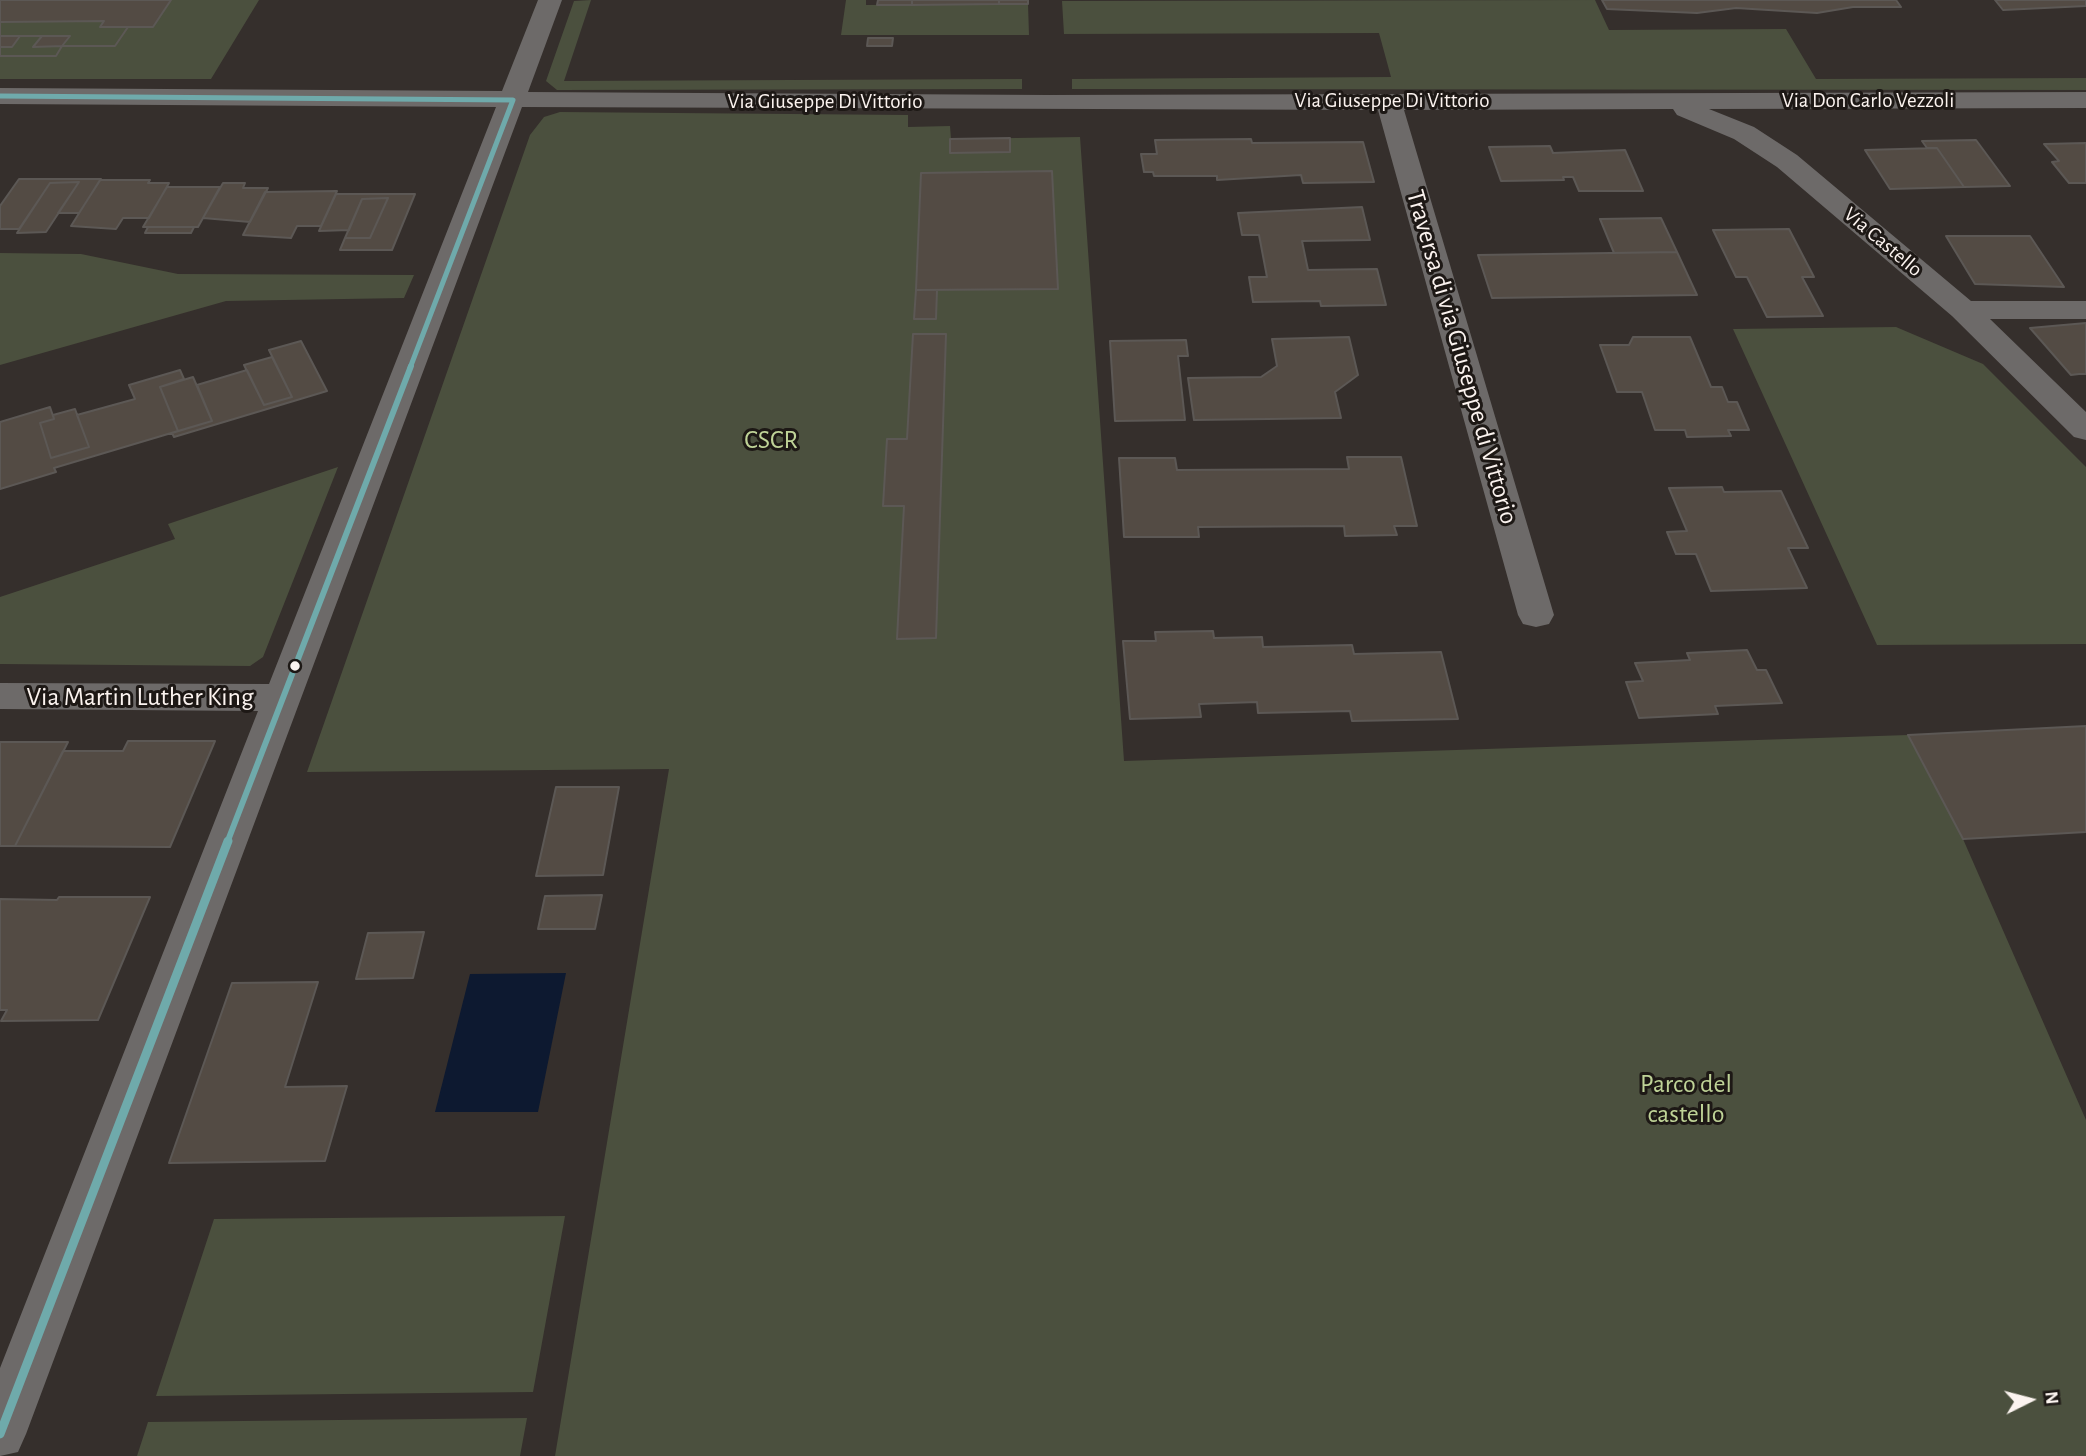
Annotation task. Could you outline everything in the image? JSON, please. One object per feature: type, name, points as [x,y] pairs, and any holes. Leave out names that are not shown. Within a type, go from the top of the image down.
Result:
[{"type":"street","points":[[0,1434],[280,698],[551,0]]},
{"type":"street","name":"Via Giuseppe Di Vittorio","points":[[0,96],[513,100],[1649,102]]},
{"type":"street","name":"Traversa di via Giuseppe di Vittorio","points":[[1388,100],[1536,615]]},
{"type":"street","name":"Via Don Carlo Vezzoli","points":[[1649,102],[2086,100]]},
{"type":"street","name":"Via Castello","points":[[1649,102],[1714,119],[1787,161],[1963,310],[2086,430]]},
{"type":"street","points":[[1963,310],[2086,310]]},
{"type":"street","name":"Via Martin Luther King","points":[[0,696],[280,698]]},
{"type":"green space","points":[[0,0],[259,0],[211,79],[0,79]]},
{"type":"green space","points":[[591,0],[564,81],[1022,79],[1022,89],[557,90],[546,81],[574,1]]},
{"type":"green space","points":[[846,0],[866,0],[866,5],[1028,4],[1029,35],[841,35]]},
{"type":"green space","points":[[1595,0],[1609,30],[1786,29],[1816,79],[2086,78],[2086,90],[1072,89],[1072,79],[1391,77],[1379,33],[1064,34],[1062,1]]},
{"type":"green space","name":"Parco del castello","points":[[560,112],[908,115],[908,127],[950,126],[951,139],[1080,137],[1124,761],[1908,735],[1963,839],[2086,1120],[2086,1456],[555,1456],[669,769],[307,772],[530,135],[544,117]]},
{"type":"green space","points":[[0,253],[81,254],[178,274],[414,275],[404,298],[226,301],[0,365]]},
{"type":"green space","points":[[1896,327],[1983,364],[2086,467],[2086,644],[1877,645],[1733,329]]},
{"type":"green space","points":[[338,467],[263,657],[250,666],[0,664],[0,597],[175,539],[168,524]]},
{"type":"green space","points":[[565,1216],[533,1392],[156,1396],[214,1219]]},
{"type":"green space","points":[[527,1418],[520,1456],[137,1456],[148,1422]]},
{"type":"water","points":[[566,973],[538,1112],[435,1112],[470,974]]},
{"type":"building","points":[[0,0],[171,0],[153,27],[100,27],[104,21],[0,22]]},
{"type":"building","points":[[878,0],[912,0],[912,5],[877,5]]},
{"type":"building","points":[[912,0],[999,0],[999,4],[912,5]]},
{"type":"building","points":[[999,0],[1028,0],[1028,4],[999,4]]},
{"type":"building","points":[[1602,0],[1896,0],[1901,7],[1853,7],[1817,13],[1736,8],[1697,13],[1607,9]]},
{"type":"building","points":[[1995,0],[2086,0],[2086,6],[2003,10]]},
{"type":"building","points":[[104,21],[100,27],[128,27],[115,46],[62,46],[70,36],[0,36],[0,22]]},
{"type":"building","points":[[104,21],[100,27],[128,27],[115,46],[62,46],[56,56],[0,56],[0,22]]},
{"type":"building","points":[[20,36],[42,36],[33,47],[62,46],[56,56],[0,56],[0,47],[12,47]]},
{"type":"building","points":[[868,38],[893,38],[892,46],[867,46]]},
{"type":"building","points":[[1010,138],[1010,152],[950,153],[950,139]]},
{"type":"building","points":[[1251,139],[1252,143],[1363,142],[1374,182],[1303,183],[1301,175],[1217,180],[1217,176],[1154,176],[1153,172],[1144,172],[1141,154],[1157,154],[1155,140]]},
{"type":"building","points":[[1976,140],[2010,186],[1964,187],[1937,148],[1927,148],[1922,141]]},
{"type":"building","points":[[2086,143],[2086,183],[2069,183],[2052,162],[2059,161],[2044,144]]},
{"type":"building","points":[[1550,146],[1553,153],[1625,150],[1643,191],[1579,191],[1573,177],[1563,177],[1564,180],[1501,181],[1489,147]]},
{"type":"building","points":[[1937,148],[1964,187],[1890,189],[1865,150]]},
{"type":"building","points":[[1052,171],[1058,289],[916,290],[921,173]]},
{"type":"building","points":[[19,179],[101,179],[79,213],[58,213],[79,182],[50,183],[19,229],[0,229],[0,206]]},
{"type":"building","points":[[100,180],[150,180],[148,183],[169,183],[149,218],[123,218],[116,229],[71,226]]},
{"type":"building","points":[[79,182],[46,232],[17,233],[50,183]]},
{"type":"building","points":[[223,183],[245,183],[243,188],[268,188],[250,222],[203,218]]},
{"type":"building","points":[[167,187],[220,187],[198,227],[143,227]]},
{"type":"building","points":[[337,191],[321,226],[297,226],[291,238],[243,235],[265,192]]},
{"type":"building","points":[[336,194],[415,194],[392,250],[340,250],[345,238],[370,238],[388,198],[362,199],[349,230],[319,231]]},
{"type":"building","points":[[388,198],[370,238],[345,238],[362,199]]},
{"type":"building","points":[[1362,207],[1370,240],[1302,241],[1308,270],[1377,269],[1386,305],[1321,306],[1320,301],[1253,302],[1249,277],[1267,277],[1259,235],[1242,235],[1238,213]]},
{"type":"building","points":[[1661,218],[1677,252],[1614,253],[1600,219]]},
{"type":"building","points":[[148,227],[194,227],[191,233],[145,233]]},
{"type":"building","points":[[1789,229],[1814,277],[1802,277],[1823,316],[1767,317],[1747,277],[1736,277],[1713,230]]},
{"type":"building","points":[[1946,236],[2030,236],[2064,287],[1975,284]]},
{"type":"building","points":[[1677,252],[1697,295],[1492,298],[1478,255]]},
{"type":"building","points":[[916,290],[937,290],[936,319],[914,319]]},
{"type":"building","points":[[2086,323],[2086,374],[2071,375],[2030,328]]},
{"type":"building","points":[[913,334],[946,334],[936,638],[897,639],[904,506],[883,506],[887,439],[907,439]]},
{"type":"building","points":[[1349,337],[1358,375],[1335,392],[1341,418],[1194,420],[1188,378],[1261,377],[1277,366],[1272,339]]},
{"type":"building","points":[[1633,337],[1690,337],[1711,387],[1722,387],[1728,402],[1737,402],[1749,430],[1728,430],[1731,436],[1687,437],[1685,430],[1655,430],[1642,392],[1617,392],[1600,345],[1629,345]]},
{"type":"building","points":[[1186,340],[1188,356],[1178,356],[1185,420],[1115,421],[1110,341]]},
{"type":"building","points":[[301,341],[327,391],[174,437],[172,433],[212,421],[197,385],[247,370],[264,405],[292,397],[269,350]]},
{"type":"building","points":[[272,357],[292,397],[264,405],[244,365]]},
{"type":"building","points":[[180,370],[184,379],[160,387],[178,431],[54,468],[56,472],[0,489],[0,422],[50,407],[54,419],[40,423],[51,458],[89,447],[77,415],[135,399],[129,385]]},
{"type":"building","points":[[193,377],[212,421],[178,431],[160,387]]},
{"type":"building","points":[[75,409],[89,447],[51,458],[40,423],[54,419],[53,415]]},
{"type":"building","points":[[1347,457],[1401,457],[1417,526],[1394,526],[1397,535],[1345,536],[1344,526],[1198,527],[1199,537],[1124,537],[1119,458],[1175,458],[1177,470],[1349,469]]},
{"type":"building","points":[[1722,487],[1724,492],[1781,491],[1808,548],[1788,548],[1807,588],[1711,591],[1696,554],[1676,554],[1667,532],[1687,531],[1669,488]]},
{"type":"building","points":[[1213,631],[1214,638],[1262,637],[1263,647],[1352,645],[1354,654],[1441,652],[1458,719],[1352,721],[1350,711],[1258,713],[1257,702],[1199,704],[1201,717],[1130,719],[1123,641],[1156,641],[1155,632]]},
{"type":"building","points":[[1747,650],[1757,670],[1766,670],[1782,703],[1715,706],[1718,714],[1639,718],[1626,682],[1643,681],[1635,663],[1690,660],[1687,653]]},
{"type":"building","points":[[2086,726],[2086,832],[1963,839],[1908,735]]},
{"type":"building","points":[[128,741],[215,741],[170,847],[15,846],[63,751],[123,751]]},
{"type":"building","points":[[0,742],[68,742],[15,846],[0,846]]},
{"type":"building","points":[[556,787],[619,787],[603,875],[536,876]]},
{"type":"building","points":[[602,895],[595,929],[538,929],[545,896]]},
{"type":"building","points":[[59,897],[150,897],[98,1020],[1,1021],[7,1010],[0,1010],[0,899],[57,900]]},
{"type":"building","points":[[424,932],[413,978],[356,979],[368,933]]},
{"type":"building","points":[[318,982],[285,1087],[347,1086],[325,1161],[169,1163],[232,983]]},
{"type":"transit line","points":[[0,96],[513,100]]},
{"type":"transit line","points":[[0,1434],[513,100]]},
{"type":"park label","name":"CSCR","points":[[771,440]]}]
